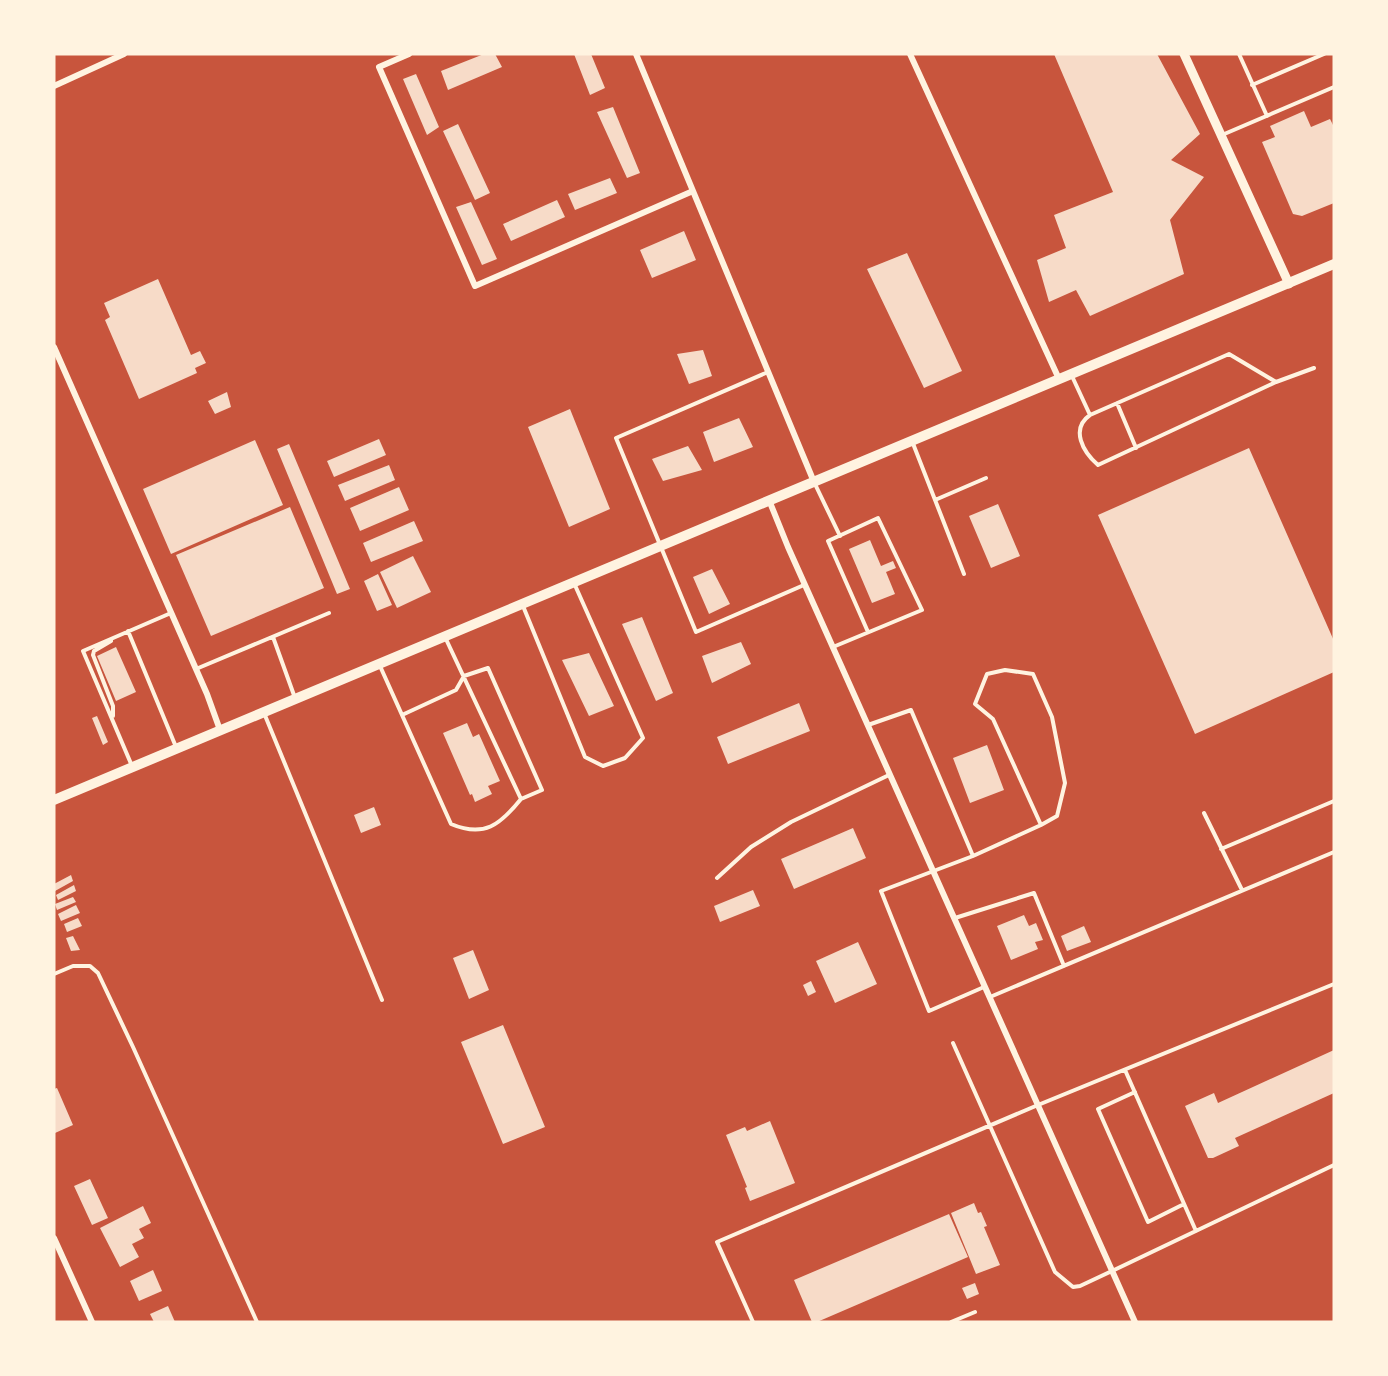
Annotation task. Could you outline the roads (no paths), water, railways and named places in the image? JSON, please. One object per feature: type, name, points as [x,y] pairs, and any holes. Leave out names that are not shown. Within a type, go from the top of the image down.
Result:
[{"type":"main road","points":[[54,800],[1334,264]]},
{"type":"street","points":[[54,86],[124,54]]},
{"type":"street","points":[[409,54],[379,67],[475,286],[693,191]]},
{"type":"street","points":[[636,54],[814,482]]},
{"type":"street","points":[[910,54],[1059,379]]},
{"type":"street","points":[[1184,54],[1289,284]]},
{"type":"street","points":[[54,347],[196,669],[220,730]]},
{"type":"street","points":[[769,500],[1135,1322]]},
{"type":"street","points":[[54,1238],[92,1322]]},
{"type":"lane","points":[[1239,54],[1267,116]]},
{"type":"lane","points":[[1252,85],[1324,54]]},
{"type":"lane","points":[[1221,136],[1334,87]]},
{"type":"lane","points":[[1276,382],[1229,354],[1090,414],[1082,422],[1079,437],[1089,457],[1098,465],[1276,382],[1314,368]]},
{"type":"lane","points":[[768,372],[616,438],[696,632],[805,584]]},
{"type":"lane","points":[[1071,374],[1090,414]]},
{"type":"lane","points":[[1117,403],[1136,448]]},
{"type":"lane","points":[[912,441],[964,574]]},
{"type":"lane","points":[[935,500],[987,478]]},
{"type":"lane","points":[[814,482],[840,536]]},
{"type":"lane","points":[[833,647],[922,610],[878,518],[828,541],[868,632]]},
{"type":"lane","points":[[522,604],[585,757],[603,766],[625,758],[643,738],[574,582]]},
{"type":"lane","points":[[133,767],[83,651],[171,613]]},
{"type":"lane","points":[[196,669],[329,613]]},
{"type":"lane","points":[[128,631],[177,748]]},
{"type":"lane","points":[[445,636],[521,799]]},
{"type":"lane","points":[[273,637],[295,699]]},
{"type":"lane","points":[[112,720],[113,706],[93,656],[94,651],[107,645],[113,638]]},
{"type":"lane","points":[[378,664],[401,715],[451,824],[467,831],[486,830],[509,815],[521,799],[542,790],[488,668],[464,676],[456,690],[401,715]]},
{"type":"lane","points":[[985,987],[928,1011],[880,891],[973,856],[1041,825],[1057,816],[1065,783],[1052,717],[1033,674],[1005,670],[987,674],[975,704],[993,719],[1041,825]]},
{"type":"lane","points":[[868,725],[911,710],[973,856]]},
{"type":"lane","points":[[264,712],[382,1000]]},
{"type":"lane","points":[[717,878],[751,847],[791,822],[890,775]]},
{"type":"lane","points":[[1221,849],[1334,801]]},
{"type":"lane","points":[[1204,813],[1242,891]]},
{"type":"lane","points":[[990,997],[1334,852]]},
{"type":"lane","points":[[955,918],[1034,893],[1064,966]]},
{"type":"lane","points":[[54,974],[73,966],[90,966],[98,973],[257,1322]]},
{"type":"lane","points":[[753,1322],[717,1242],[1038,1105],[1334,984]]},
{"type":"lane","points":[[953,1042],[1055,1272],[1073,1287],[1080,1286],[1334,1165]]},
{"type":"lane","points":[[1125,1070],[1196,1231]]},
{"type":"lane","points":[[1135,1092],[1098,1108],[1125,1170],[1148,1222],[1184,1204]]},
{"type":"lane","points":[[951,1322],[975,1312]]}]
